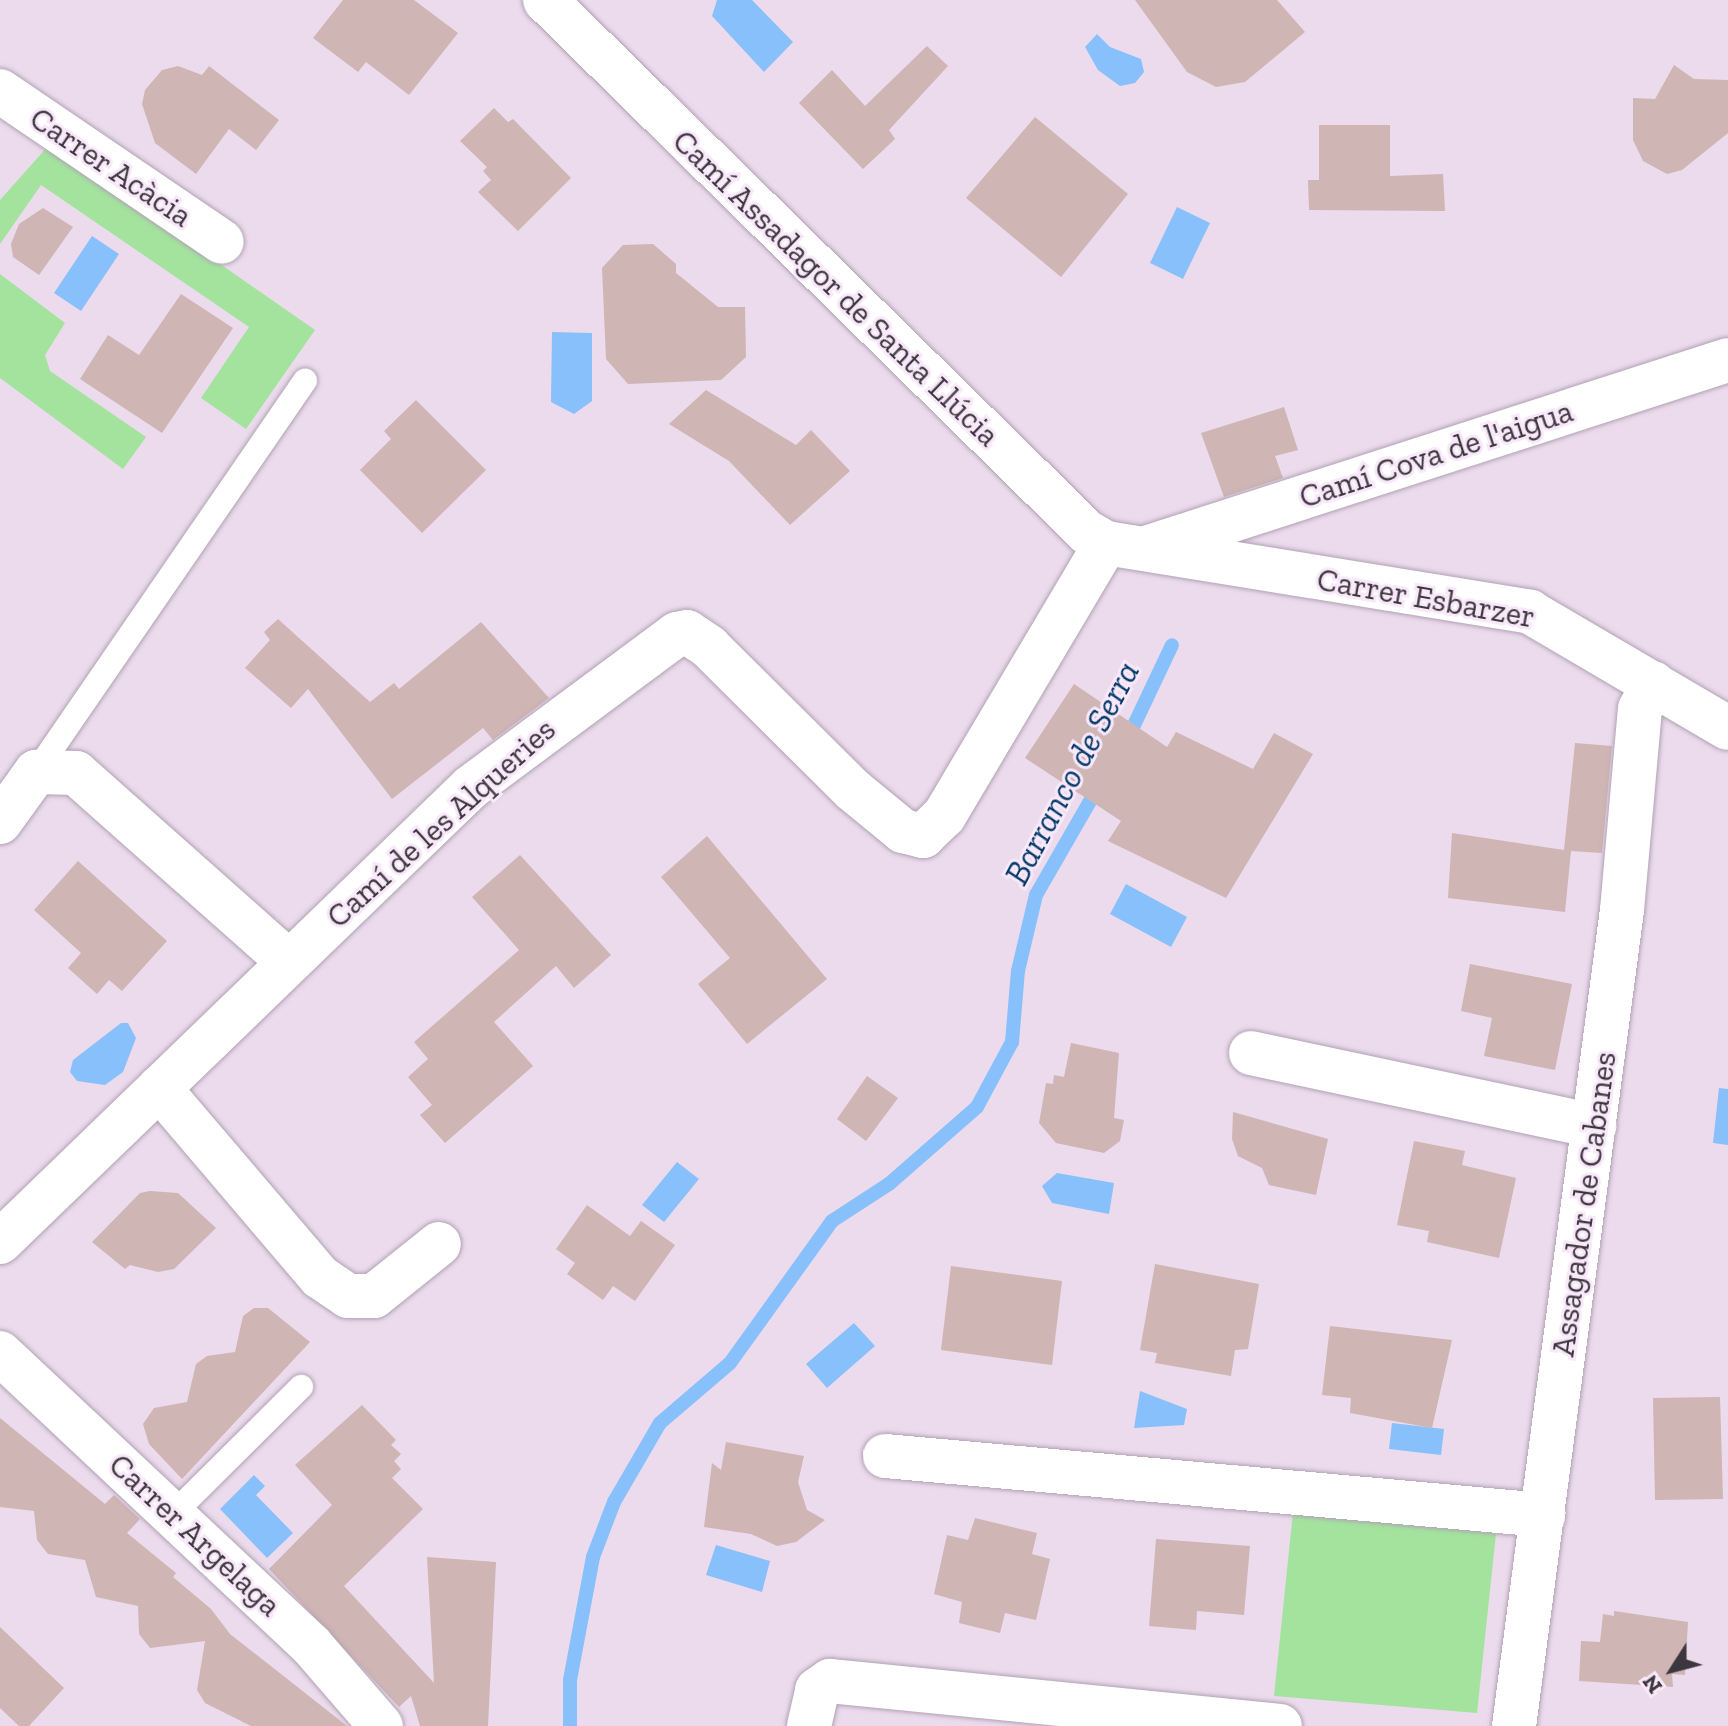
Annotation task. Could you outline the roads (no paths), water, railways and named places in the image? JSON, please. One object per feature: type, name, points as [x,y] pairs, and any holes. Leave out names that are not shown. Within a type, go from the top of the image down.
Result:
[{"type":"street","name":"Camí Assadagor de Santa Llúcia","points":[[545,0],[1055,503],[1124,546]]},
{"type":"street","name":"Carrer Acàcia","points":[[0,91],[222,242]]},
{"type":"street","name":"Camí Cova de l'aigua","points":[[1124,546],[1728,360]]},
{"type":"street","name":"Carrer Esbarzer","points":[[1124,546],[1513,607],[1551,620],[1728,728]]},
{"type":"street","name":"Camí de les Alqueries","points":[[288,961],[471,787],[549,724],[687,632],[709,647],[853,790],[903,831],[923,836],[944,816],[1124,546]]},
{"type":"street","name":"Assagador de Cabanes","points":[[1514,1726],[1622,910],[1640,709],[1653,683]]},
{"type":"street","points":[[0,822],[36,772],[76,773],[288,961],[0,1242]]},
{"type":"street","points":[[1251,1053],[1594,1126]]},
{"type":"street","points":[[159,1088],[320,1277],[348,1296],[374,1296],[439,1244]]},
{"type":"street","name":"Carrer Argelaga","points":[[0,1353],[311,1645],[381,1726]]},
{"type":"street","points":[[885,1456],[1543,1515]]},
{"type":"street","points":[[809,1726],[817,1690],[830,1681],[1233,1725],[1280,1726]]},
{"type":"lane","points":[[36,772],[305,380]]},
{"type":"lane","points":[[172,1515],[301,1387]]},
{"type":"water","points":[[717,0],[752,0],[793,42],[764,72],[712,16]]},
{"type":"water","points":[[1097,34],[1110,47],[1141,59],[1144,72],[1135,83],[1120,86],[1098,70],[1085,47]]},
{"type":"water","points":[[1177,207],[1210,223],[1183,279],[1150,263]]},
{"type":"water","points":[[92,236],[119,254],[81,311],[54,293]]},
{"type":"water","points":[[552,332],[592,333],[592,401],[574,414],[551,402]]},
{"type":"water","points":[[1126,884],[1187,917],[1171,947],[1110,914]]},
{"type":"water","points":[[121,1023],[128,1023],[136,1038],[123,1072],[105,1085],[77,1081],[70,1072],[73,1060]]},
{"type":"water","points":[[1719,1088],[1728,1089],[1728,1145],[1713,1143]]},
{"type":"water","points":[[677,1162],[699,1179],[664,1222],[642,1205]]},
{"type":"water","points":[[1057,1173],[1114,1183],[1109,1214],[1052,1203],[1042,1186]]},
{"type":"water","points":[[854,1323],[875,1346],[827,1388],[806,1364]]},
{"type":"water","points":[[1140,1391],[1187,1409],[1184,1425],[1134,1428]]},
{"type":"water","points":[[1392,1423],[1444,1429],[1441,1455],[1389,1449]]},
{"type":"water","points":[[254,1475],[265,1486],[256,1495],[293,1533],[267,1558],[220,1509]]},
{"type":"water","points":[[716,1545],[770,1561],[762,1592],[706,1575]]},
{"type":"waterway","name":"Barranco de Serra","points":[[1126,742],[1172,645]]},
{"type":"waterway","name":"Barranco de Serra","points":[[570,1726],[570,1680],[593,1557],[614,1502],[660,1423],[730,1363],[832,1221],[889,1184],[977,1107],[1012,1042],[1018,971],[1036,895],[1098,787]]}]
